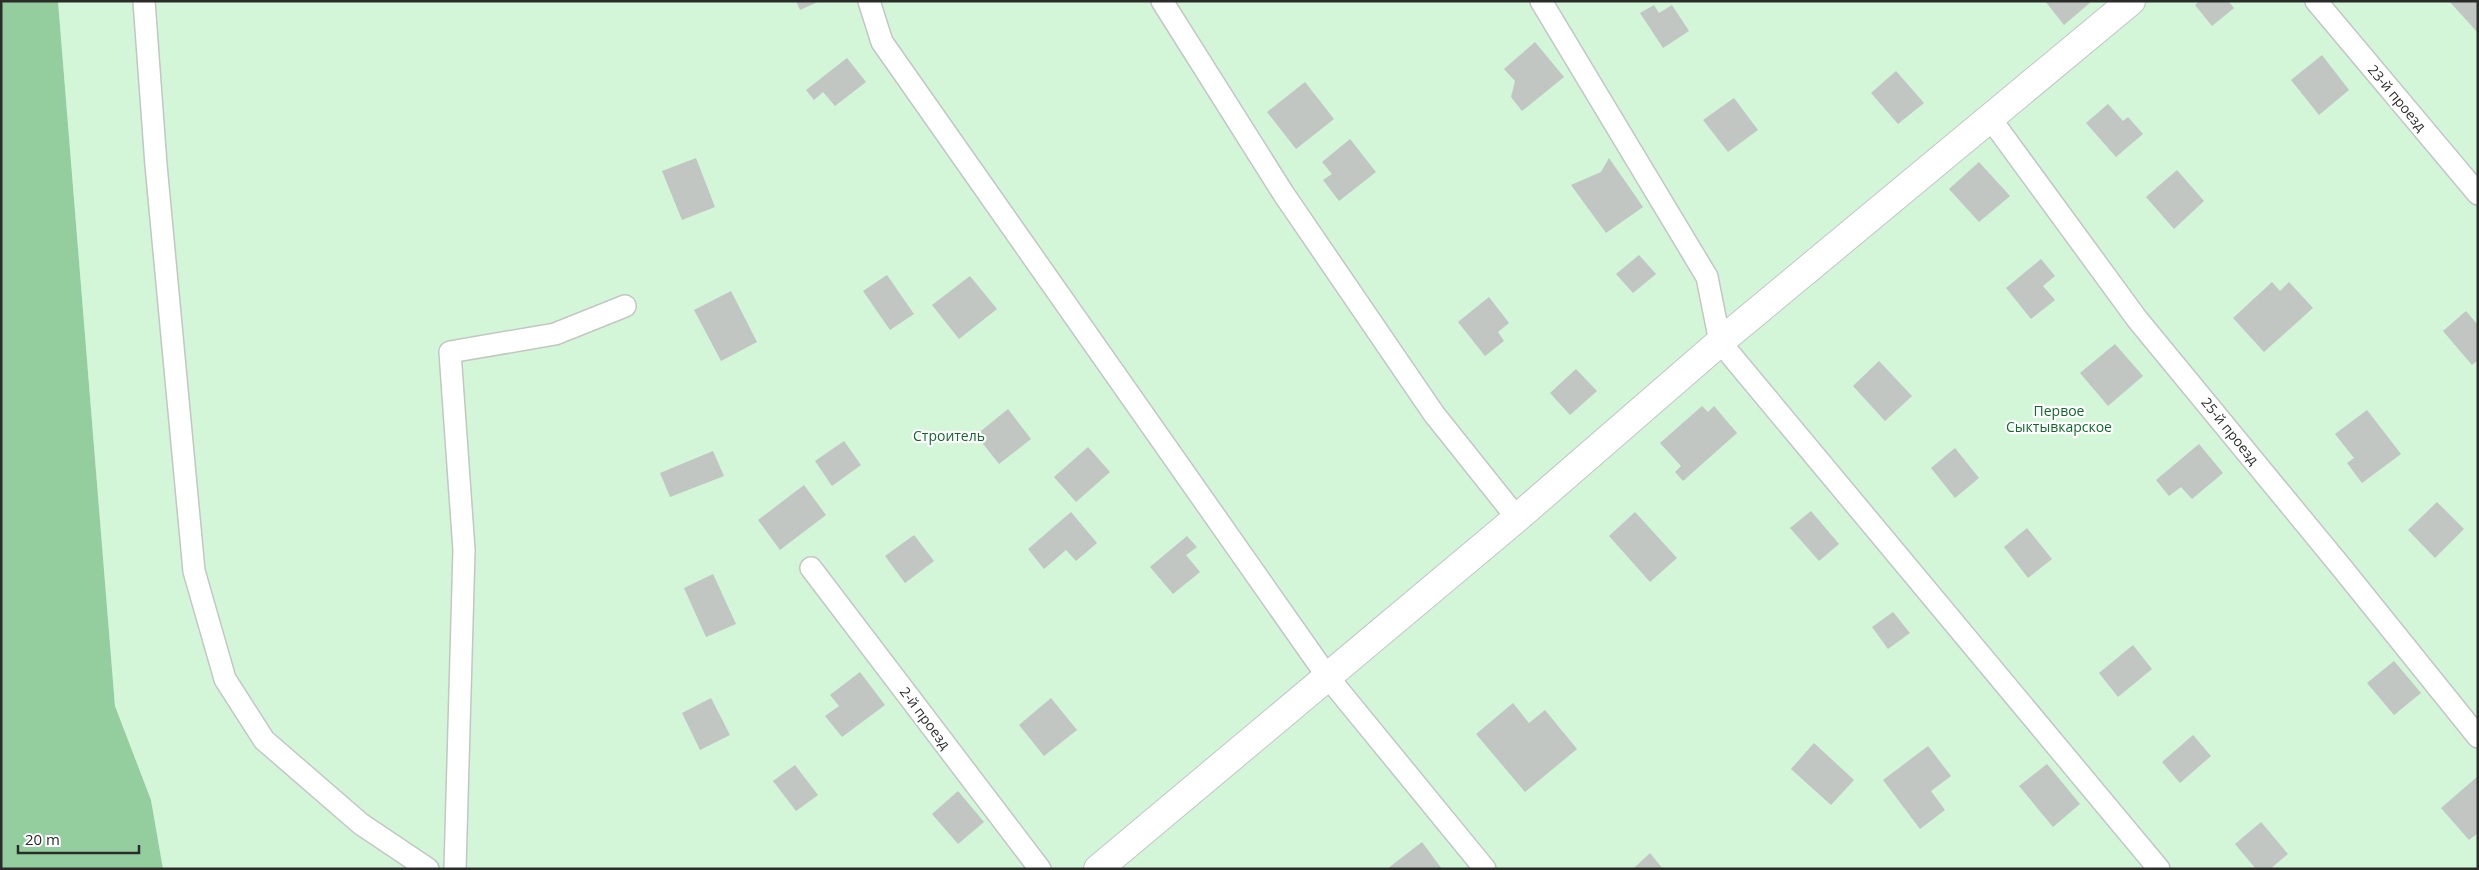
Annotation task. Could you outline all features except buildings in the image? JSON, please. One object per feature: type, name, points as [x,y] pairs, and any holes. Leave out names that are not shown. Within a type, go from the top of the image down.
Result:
[{"type":"street","points":[[1098,869],[1517,518],[1720,342],[2131,1]]},
{"type":"lane","points":[[144,1],[156,165],[194,571],[225,679],[264,740],[361,824],[428,869]]},
{"type":"lane","points":[[869,1],[882,42],[1327,676],[1485,869]]},
{"type":"lane","points":[[1162,1],[1283,193],[1417,389],[1517,518]]},
{"type":"lane","points":[[1541,1],[1707,277],[1720,342],[2159,869]]},
{"type":"lane","name":"23-й проезд","points":[[2316,1],[2478,194]]},
{"type":"lane","name":"25-й проезд","points":[[1990,118],[2137,319],[2478,737]]},
{"type":"lane","points":[[455,869],[464,550],[450,352],[555,334],[625,306]]},
{"type":"lane","name":"2-й проезд","points":[[811,568],[1040,869]]},
{"type":"green space","points":[[1,1],[58,1],[115,706],[151,800],[163,869],[1,869]]},
{"type":"green space","points":[[58,1],[2478,1],[2478,869],[163,869],[151,800],[115,706]]},
{"type":"park label","name":"Первое Сыктывкарское","points":[[2059,420]]},
{"type":"park label","name":"Строитель","points":[[949,436]]}]
